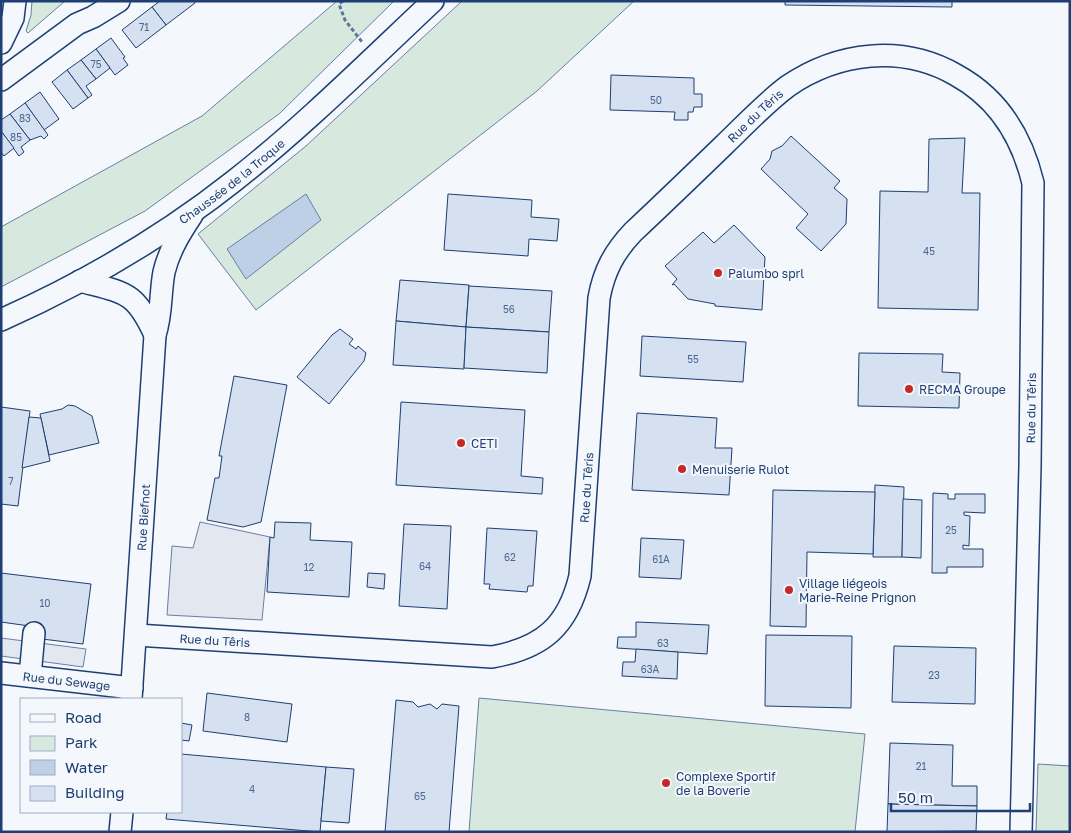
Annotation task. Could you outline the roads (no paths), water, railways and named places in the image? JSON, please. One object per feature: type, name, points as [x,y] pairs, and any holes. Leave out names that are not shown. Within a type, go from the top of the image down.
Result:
[{"type":"street","points":[[5,38],[15,1]]},
{"type":"street","points":[[77,24],[90,1]]},
{"type":"street","points":[[1,80],[77,24],[93,18],[118,1]]},
{"type":"street","name":"Chaussée de la Troque","points":[[1,320],[80,281],[146,243],[195,210],[234,181],[295,130],[433,1]]},
{"type":"street","name":"Rue du Têris","points":[[136,635],[492,657],[518,652],[546,635],[566,613],[576,596],[580,576],[599,298],[602,282],[614,256],[633,232],[762,108],[805,75],[821,67],[856,57],[888,55],[920,60],[949,71],[965,80],[992,102],[1017,139],[1033,183],[1030,456],[1022,832]]},
{"type":"street","name":"Rue Biefnot","points":[[132,694],[155,335],[160,322],[167,264],[178,237],[195,210]]},
{"type":"street","name":"Rue Biefnot","points":[[80,281],[126,295],[141,306],[155,335]]},
{"type":"street","points":[[30,676],[34,633]]},
{"type":"street","name":"Rue du Sewage","points":[[1,673],[30,676],[132,694]]},
{"type":"street","points":[[120,832],[122,813]]},
{"type":"water","points":[[306,194],[321,220],[246,279],[227,249]]},
{"type":"place","name":"Palumbo sprl","points":[[718,273]]},
{"type":"place","name":"RECMA Groupe","points":[[909,389]]},
{"type":"place","name":"CETI","points":[[461,443]]},
{"type":"place","name":"Menuiserie Rulot","points":[[682,469]]},
{"type":"place","name":"Village liégeois Marie-Reine Prignon","points":[[789,590]]},
{"type":"place","name":"Complexe Sportif de la Boverie","points":[[666,783]]}]
